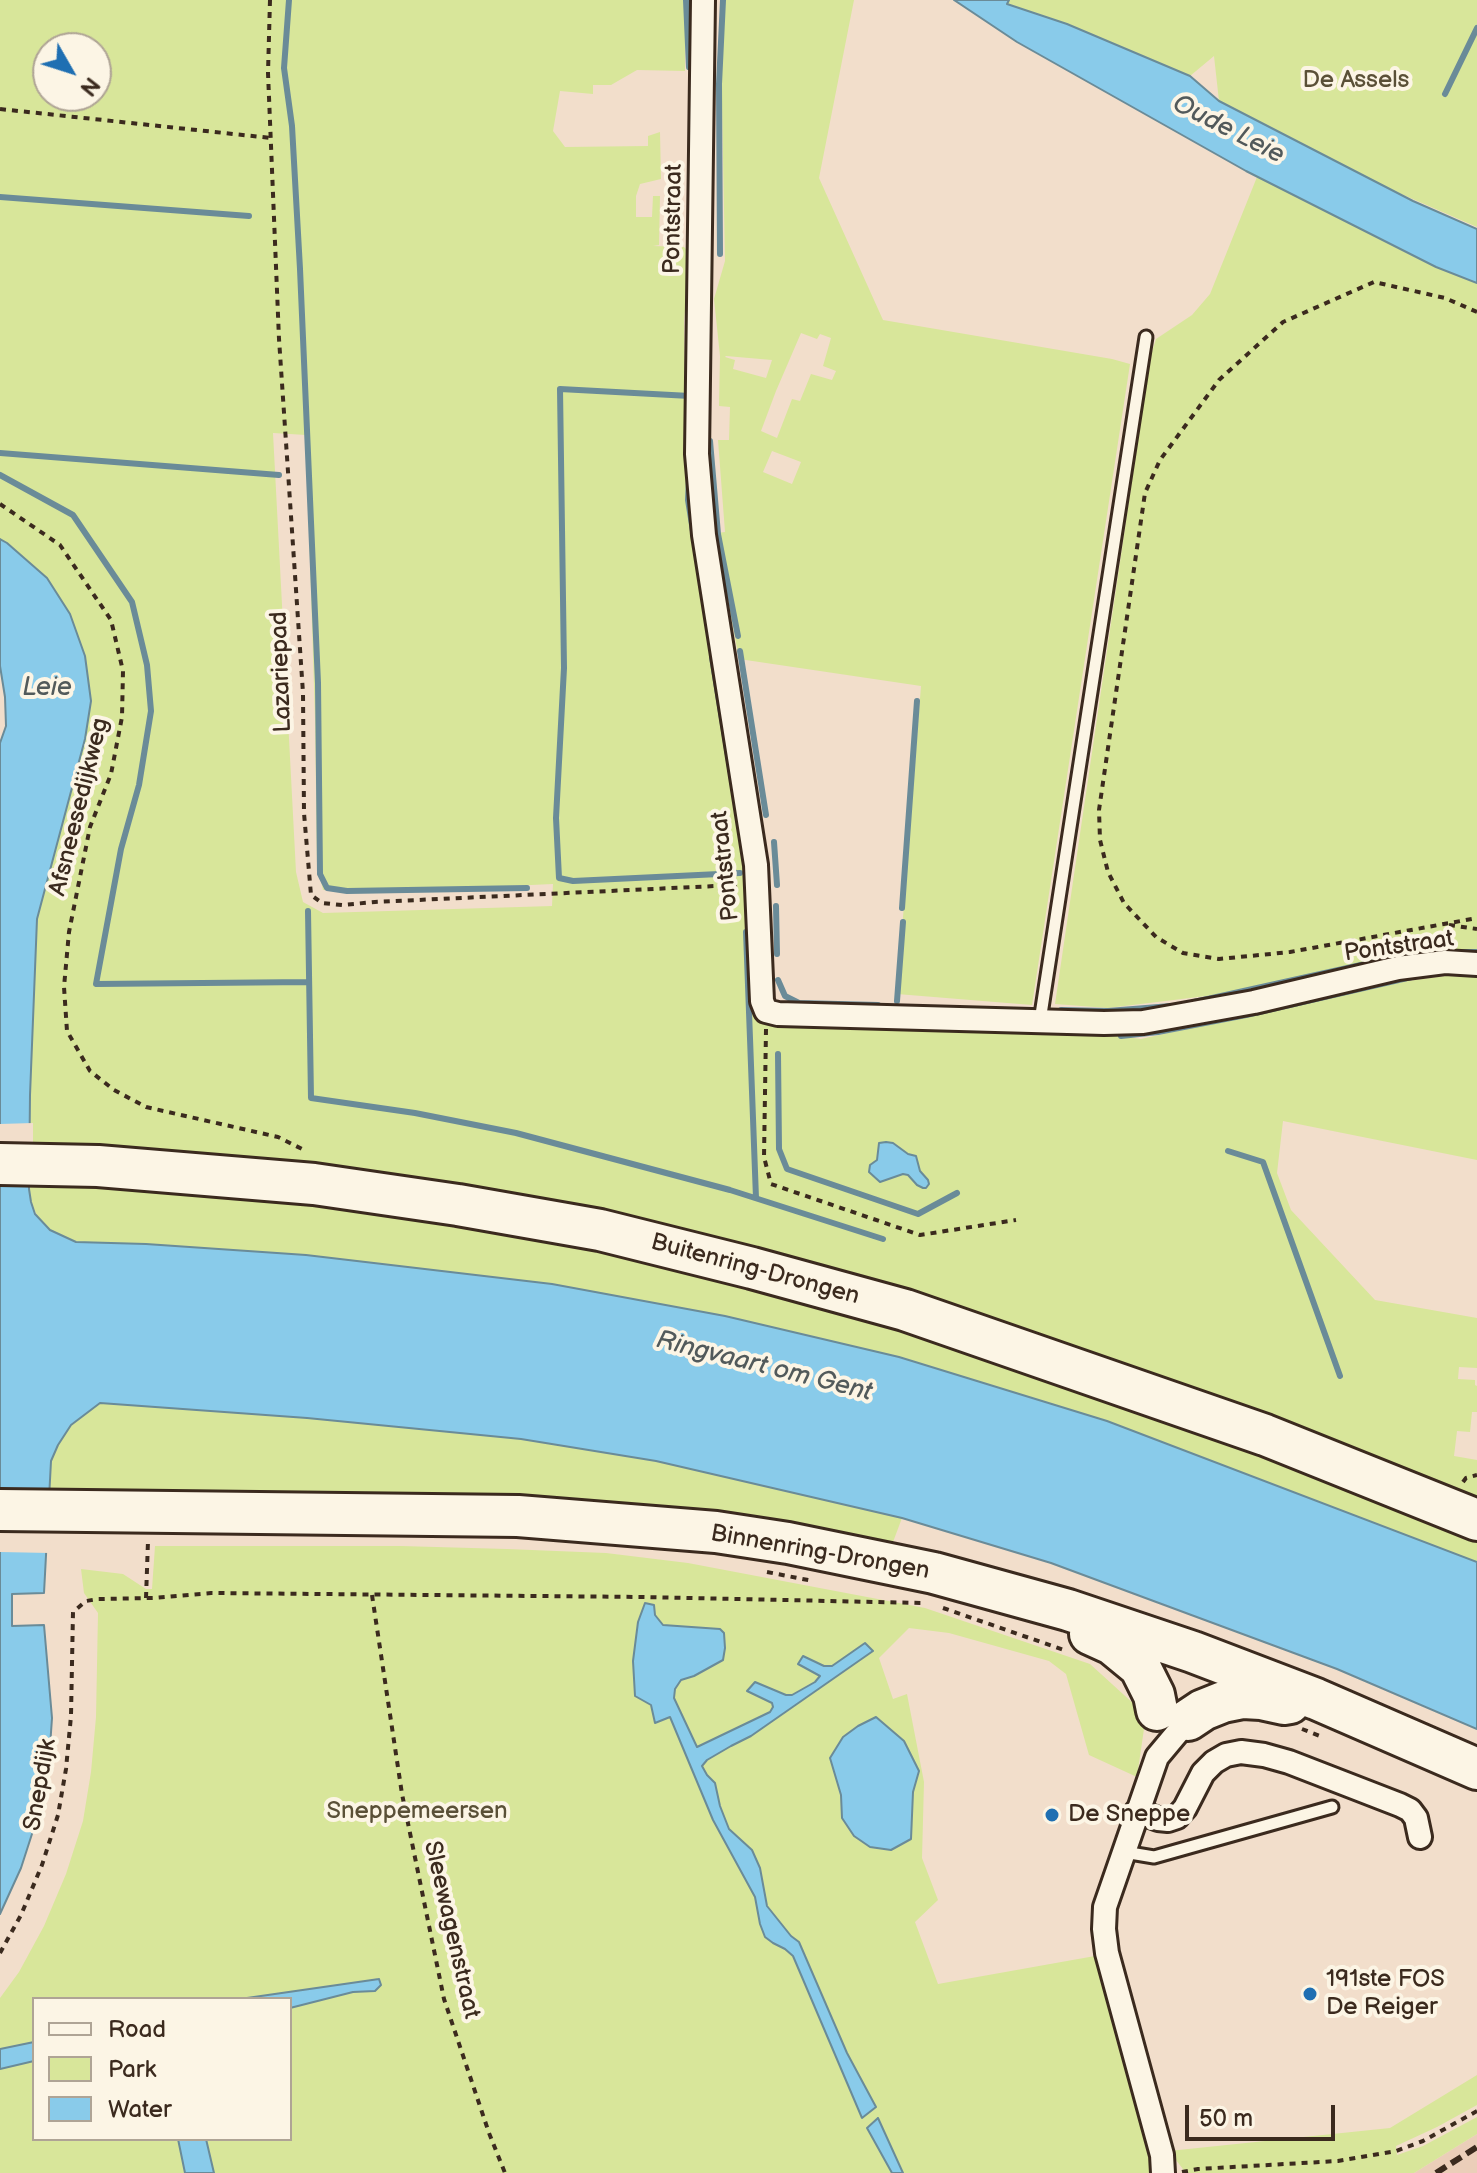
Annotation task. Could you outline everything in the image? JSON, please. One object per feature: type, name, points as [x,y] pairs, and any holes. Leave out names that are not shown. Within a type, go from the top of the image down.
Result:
[{"type":"highway","name":"Buitenring-Drongen","points":[[0,1164],[98,1166],[314,1184],[600,1230],[905,1310],[1265,1435],[1477,1520]]},
{"type":"highway","name":"Binnenring-Drongen","points":[[0,1510],[138,1526],[518,1516],[701,1530],[788,1543],[934,1573],[1068,1610],[1193,1652],[1305,1712],[1477,1769]]},
{"type":"highway","points":[[1068,1610],[1089,1633],[1112,1644],[1140,1667],[1154,1695],[1172,1715],[1203,1710],[1233,1700],[1261,1699],[1305,1712]]},
{"type":"street","name":"Pontstraat","points":[[703,0],[697,454],[704,535],[756,865],[762,1001],[766,1011],[778,1014],[1143,1022],[1254,1002],[1398,968],[1445,962],[1477,964]]},
{"type":"street","points":[[1163,2173],[1158,2139],[1107,1953],[1104,1929],[1105,1907],[1172,1715]]},
{"type":"street","points":[[1137,1811],[1158,1819],[1177,1817],[1203,1773],[1226,1755],[1241,1752],[1289,1762],[1400,1805],[1410,1810],[1416,1818],[1420,1837]]},
{"type":"lane","points":[[1040,1021],[1146,337]]},
{"type":"lane","points":[[1123,1852],[1154,1857],[1332,1807]]},
{"type":"path","name":"Lazariepad","points":[[270,0],[268,73],[279,339],[303,693],[304,813],[311,895],[322,903],[342,905],[756,884]]},
{"type":"path","points":[[0,109],[271,138]]},
{"type":"path","points":[[1477,312],[1445,298],[1374,282],[1283,322],[1219,380],[1160,460],[1145,493],[1099,810],[1100,840],[1108,872],[1124,903],[1156,937],[1183,953],[1219,959],[1290,952],[1477,918]]},
{"type":"path","name":"Afsneesedijkweg","points":[[0,504],[60,545],[111,620],[123,671],[122,717],[111,774],[90,827],[69,932],[64,987],[67,1031],[90,1071],[114,1090],[146,1107],[278,1137],[306,1151]]},
{"type":"path","points":[[1443,924],[1477,929]]},
{"type":"path","points":[[766,1011],[764,1157],[771,1184],[920,1235],[1016,1220]]},
{"type":"path","points":[[1462,1484],[1466,1478],[1477,1475]]},
{"type":"path","points":[[138,1526],[146,1598],[211,1593],[926,1603],[882,1594]]},
{"type":"path","points":[[754,1570],[825,1583]]},
{"type":"path","name":"Sleewagenstraat","points":[[372,1595],[402,1794],[444,1999],[505,2173]]},
{"type":"path","name":"Snepdijk","points":[[0,1953],[21,1915],[58,1815],[71,1716],[73,1612],[86,1601],[146,1598]]},
{"type":"path","points":[[934,1606],[1078,1655]]},
{"type":"path","points":[[1305,1712],[1331,1740]]},
{"type":"path","points":[[1163,2173],[1338,2161],[1396,2151],[1423,2141],[1477,2111]]},
{"type":"shaded area","points":[[1477,2134],[1477,2173],[1414,2173]]},
{"type":"green space","points":[[0,0],[685,0],[685,71],[637,70],[611,85],[593,85],[593,94],[560,91],[553,131],[565,147],[648,146],[648,136],[660,132],[661,179],[640,184],[636,196],[636,217],[652,217],[653,196],[660,196],[659,245],[653,246],[684,247],[691,254],[684,320],[691,514],[744,846],[757,1011],[795,1027],[865,1026],[1110,1035],[1141,1039],[1400,982],[1446,976],[1477,977],[1477,1160],[1283,1121],[1277,1173],[1291,1210],[1375,1300],[1477,1318],[1477,1368],[1459,1367],[1458,1379],[1475,1380],[1477,1412],[1472,1412],[1470,1432],[1457,1431],[1454,1456],[1477,1460],[1477,1562],[1107,1421],[899,1357],[725,1316],[552,1284],[306,1255],[76,1242],[50,1230],[39,1220],[29,1189],[37,919],[85,739],[7,543],[0,540]],"holes":[[[273,433],[306,435],[317,865],[323,890],[375,892],[553,884],[552,906],[323,913],[303,902],[296,872]]]},
{"type":"green space","points":[[720,0],[854,0],[819,178],[883,320],[1130,364],[1032,1005],[897,994],[921,686],[739,659],[717,542],[717,533],[725,532],[718,440],[729,440],[730,407],[719,406],[720,356],[714,299],[725,261]],"holes":[[[801,333],[817,339],[820,334],[831,338],[823,366],[836,371],[832,380],[811,374],[800,401],[792,399],[777,438],[761,431]],[[726,356],[772,360],[766,378],[733,369],[735,360]],[[772,451],[801,462],[792,484],[763,472]]]},
{"type":"green space","name":"De Assels","points":[[1006,0],[1477,0],[1477,227],[1392,190],[1219,101],[1214,56],[1190,76],[1006,4]]},
{"type":"green space","points":[[1257,177],[1436,267],[1477,283],[1477,954],[1413,954],[1223,994],[1108,1008],[1055,1004],[1150,358],[1156,339],[1192,315],[1210,294]]},
{"type":"green space","points":[[100,1403],[307,1418],[521,1439],[656,1461],[902,1518],[890,1550],[681,1511],[446,1493],[128,1499],[49,1492],[51,1461],[58,1445],[71,1425]]},
{"type":"green space","name":"Sneppemeersen","points":[[155,1546],[401,1546],[606,1553],[688,1563],[925,1608],[1090,1664],[1146,1715],[1137,1777],[1089,1755],[1066,1674],[1049,1661],[949,1633],[909,1628],[879,1658],[893,1699],[907,1694],[924,1782],[922,1858],[938,1900],[915,1922],[938,1984],[1095,1956],[1146,2142],[1151,2173],[0,2173],[0,1998],[19,1972],[44,1926],[66,1874],[83,1821],[91,1772],[96,1717],[98,1613],[84,1593],[81,1569],[123,1574],[146,1589],[152,1589]]},
{"type":"green space","points":[[1477,2075],[1477,2105],[1396,2146],[1397,2155],[1423,2146],[1477,2117],[1477,2134],[1414,2173],[1186,2173],[1169,2151],[1390,2128]]},
{"type":"water","name":"Oude Leie","points":[[954,0],[1009,0],[1007,4],[1067,24],[1190,76],[1219,101],[1413,201],[1477,229],[1477,283],[1436,267],[1246,171],[1017,42]]},
{"type":"water","points":[[0,539],[47,578],[70,614],[85,656],[91,701],[85,739],[37,919],[29,1189],[35,1214],[50,1230],[76,1242],[306,1255],[552,1284],[725,1316],[899,1357],[1107,1421],[1477,1562],[1477,1729],[1337,1669],[1051,1563],[902,1518],[656,1461],[521,1439],[307,1418],[100,1403],[71,1425],[51,1461],[44,1593],[12,1594],[12,1626],[44,1625],[52,1718],[41,1806],[21,1868],[0,1914],[0,743],[6,726],[0,666]]},
{"type":"water","points":[[886,1142],[916,1156],[920,1171],[928,1180],[926,1188],[917,1185],[908,1175],[880,1182],[869,1172],[870,1165],[877,1160],[879,1143]]},
{"type":"water","points":[[645,1603],[654,1605],[655,1615],[663,1625],[720,1629],[724,1633],[723,1660],[681,1680],[675,1689],[674,1698],[697,1747],[770,1712],[772,1703],[747,1691],[755,1682],[792,1695],[820,1676],[798,1664],[803,1656],[824,1666],[832,1666],[865,1643],[873,1651],[751,1736],[707,1760],[702,1766],[715,1783],[729,1829],[752,1850],[760,1868],[767,1906],[799,1942],[847,2053],[876,2107],[862,2118],[793,1956],[765,1937],[755,1897],[713,1820],[670,1717],[655,1723],[651,1705],[635,1696],[633,1661],[638,1622]]},
{"type":"water","points":[[876,1717],[904,1741],[919,1771],[913,1792],[911,1839],[891,1850],[870,1847],[854,1836],[842,1818],[841,1795],[830,1758],[843,1737]]},
{"type":"water","points":[[379,1979],[381,1985],[375,1991],[353,1992],[292,2007],[292,1997],[254,1997]]},
{"type":"water","points":[[32,2042],[32,2061],[0,2069],[0,2049]]},
{"type":"water","points":[[878,2118],[903,2173],[892,2173],[867,2128]]},
{"type":"water","points":[[178,2141],[206,2141],[214,2173],[185,2173]]},
{"type":"pier","points":[[33,1123],[33,1182],[0,1182],[0,1124]]},
{"type":"pier","points":[[0,1491],[53,1491],[50,1553],[0,1552]]},
{"type":"waterway","points":[[289,0],[284,68],[292,126],[300,269],[318,683],[320,874],[327,888],[347,891],[527,888]]},
{"type":"waterway","points":[[686,0],[689,67]]},
{"type":"waterway","points":[[720,254],[719,84],[723,0]]},
{"type":"waterway","points":[[1445,94],[1477,28]]},
{"type":"waterway","points":[[0,197],[249,216]]},
{"type":"waterway","points":[[690,396],[560,389],[564,668],[556,818],[559,878],[573,881],[740,873]]},
{"type":"waterway","points":[[710,441],[718,534],[738,636]]},
{"type":"waterway","points":[[0,453],[279,475]]},
{"type":"waterway","points":[[0,475],[73,515],[132,602],[147,665],[151,711],[139,785],[121,849],[96,984],[309,982]]},
{"type":"waterway","points":[[689,479],[688,500],[693,531]]},
{"type":"waterway","points":[[740,651],[766,815]]},
{"type":"waterway","points":[[712,657],[734,792]]},
{"type":"waterway","points":[[902,908],[917,701]]},
{"type":"waterway","points":[[774,842],[777,885]]},
{"type":"waterway","points":[[776,906],[777,954]]},
{"type":"waterway","points":[[308,911],[311,1098],[415,1113],[516,1133],[730,1190],[883,1239]]},
{"type":"waterway","points":[[897,1001],[903,922]]},
{"type":"waterway","points":[[746,932],[756,1198]]},
{"type":"waterway","points":[[1194,1002],[1379,961],[1430,952],[1477,952]]},
{"type":"waterway","points":[[1121,1036],[1246,1015],[1416,976]]},
{"type":"waterway","points":[[778,980],[785,996],[799,1003],[878,1005]]},
{"type":"waterway","points":[[1061,1010],[1108,1011],[1171,1006]]},
{"type":"waterway","points":[[778,1054],[779,1149],[787,1169],[918,1214],[957,1193]]},
{"type":"waterway","points":[[1228,1151],[1263,1162],[1340,1376]]},
{"type":"railway","points":[[1436,2173],[1477,2147]]},
{"type":"place","name":"De Sneppe","points":[[1052,1815]]},
{"type":"place","name":"191ste FOS De Reiger","points":[[1310,1994]]},
{"type":"water label","name":"Leie","points":[[47,688]]},
{"type":"water label","name":"Ringvaart om Gent","points":[[764,1367]]}]
